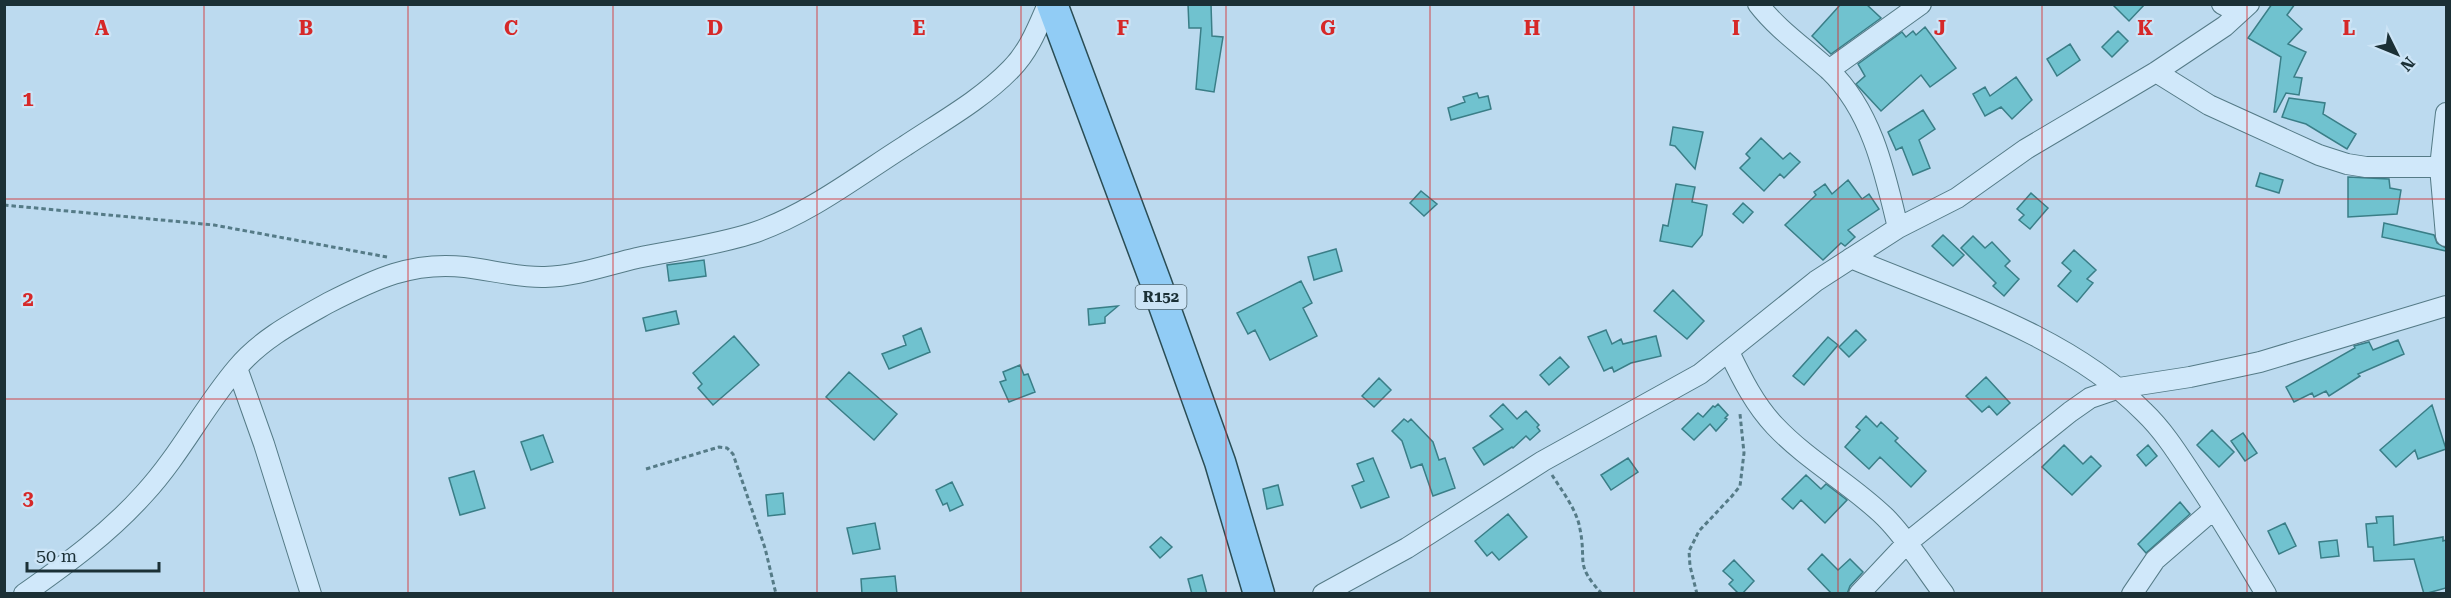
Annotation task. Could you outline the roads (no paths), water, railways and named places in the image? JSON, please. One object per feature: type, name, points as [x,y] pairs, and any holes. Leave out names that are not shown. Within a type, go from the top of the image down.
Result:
[{"type":"main road","name":"R152","points":[[1050,4],[1156,283],[1220,462],[1258,594]]},
{"type":"street","points":[[24,594],[99,540],[145,494],[182,447],[237,368],[271,336],[293,323],[331,302],[399,271],[430,265],[466,267],[515,276],[546,277],[582,272],[697,247],[752,233],[783,221],[816,204],[984,93],[1013,68],[1028,48],[1050,4]]},
{"type":"street","points":[[1758,4],[1796,43],[1829,70],[1847,90],[1873,140],[1885,173],[1898,228]]},
{"type":"street","points":[[1829,70],[1921,4]]},
{"type":"street","points":[[1323,594],[1407,548],[1544,460],[1700,374],[1730,352],[1785,305],[1851,258],[1898,228],[1958,198],[2026,148],[2156,72],[2218,31],[2237,8]]},
{"type":"street","points":[[2156,72],[2210,105],[2319,155],[2347,165],[2440,167]]},
{"type":"street","points":[[2446,113],[2440,167],[2446,236]]},
{"type":"street","points":[[1851,258],[1987,314],[2040,339],[2119,388],[2146,414],[2174,448],[2214,508],[2266,594]]},
{"type":"street","points":[[1859,594],[1907,543],[2090,398],[2119,388],[2152,384],[2260,362],[2446,306]]},
{"type":"street","points":[[1730,352],[1756,402],[1774,425],[1797,447],[1851,487],[1883,516],[1907,543],[1944,594]]},
{"type":"street","points":[[237,368],[264,444],[311,594]]},
{"type":"street","points":[[2146,414],[2144,401],[2152,384]]},
{"type":"street","points":[[2132,594],[2155,560],[2214,508]]}]
